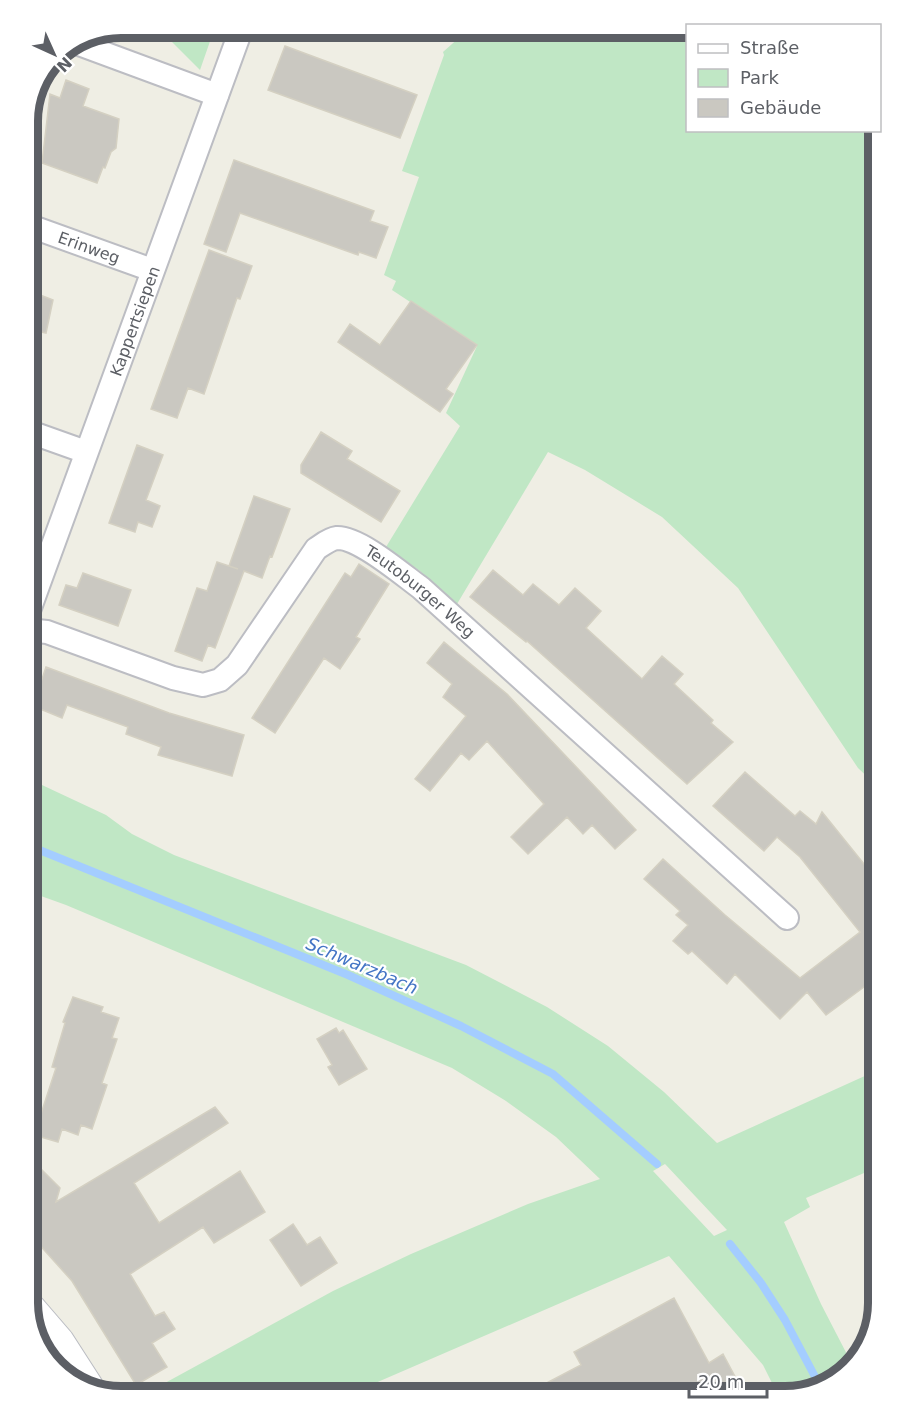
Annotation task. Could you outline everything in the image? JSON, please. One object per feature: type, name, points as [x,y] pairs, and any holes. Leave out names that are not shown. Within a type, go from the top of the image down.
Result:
[{"type":"main road","points":[[39,1319],[58,1342],[80,1376]]},
{"type":"street","name":"Kappertsiepen","points":[[38,585],[238,38]]},
{"type":"street","points":[[85,46],[217,95]]},
{"type":"street","name":"Erinweg","points":[[38,229],[152,270]]},
{"type":"street","points":[[38,435],[86,452]]},
{"type":"street","name":"Teutoburger Weg","points":[[38,631],[47,632],[173,678],[203,685],[220,680],[237,665],[316,549],[336,538],[346,540],[370,551],[421,588],[787,918]]},
{"type":"green space","points":[[168,38],[211,38],[200,70]]},
{"type":"green space","points":[[459,38],[686,38],[686,132],[868,132],[868,778],[858,768],[738,588],[662,517],[585,470],[548,452],[457,604],[420,571],[386,547],[460,426],[446,413],[477,346],[392,290],[396,281],[384,275],[419,177],[402,171],[444,55],[443,52]]},
{"type":"green space","points":[[38,783],[106,815],[132,834],[174,855],[466,965],[547,1007],[608,1046],[664,1092],[717,1143],[868,1075],[868,1171],[806,1198],[810,1207],[784,1222],[821,1304],[848,1357],[831,1373],[806,1384],[774,1386],[763,1365],[669,1256],[368,1386],[159,1386],[333,1291],[411,1254],[528,1204],[600,1179],[556,1137],[506,1101],[452,1068],[38,895]],"holes":[[[665,1164],[727,1230],[714,1236],[653,1171]]]},
{"type":"building","points":[[285,46],[417,95],[400,138],[268,90]]},
{"type":"building","points":[[65,84],[76,84],[89,89],[83,106],[119,119],[116,148],[111,152],[97,183],[42,163],[50,94],[60,98]]},
{"type":"building","points":[[234,160],[374,211],[370,221],[388,227],[376,258],[359,252],[358,255],[240,213],[226,252],[204,244]]},
{"type":"building","points":[[209,250],[252,266],[240,299],[237,298],[204,394],[188,388],[177,418],[151,409]]},
{"type":"building","points":[[38,294],[53,300],[46,333],[38,331]]},
{"type":"building","points":[[411,301],[477,345],[446,389],[453,394],[440,412],[338,342],[350,324],[380,345]]},
{"type":"building","points":[[321,432],[352,451],[347,459],[400,491],[381,522],[301,473],[301,465]]},
{"type":"building","points":[[137,445],[163,455],[146,500],[160,506],[152,527],[138,522],[135,532],[109,523]]},
{"type":"building","points":[[254,496],[290,509],[262,578],[244,571],[215,648],[208,645],[202,661],[175,651],[197,588],[207,591],[217,562],[229,566]]},
{"type":"building","points":[[359,564],[389,584],[356,637],[360,639],[340,669],[324,658],[275,733],[252,718],[345,573],[351,577]]},
{"type":"building","points":[[493,570],[523,595],[533,584],[559,605],[575,588],[601,611],[586,628],[642,679],[662,656],[683,674],[674,684],[713,720],[711,723],[733,742],[687,784],[527,641],[470,597]]},
{"type":"building","points":[[83,573],[131,590],[118,626],[59,605],[66,585],[77,588]]},
{"type":"building","points":[[444,642],[507,694],[636,830],[615,849],[592,825],[583,834],[567,817],[528,854],[511,837],[544,804],[487,741],[469,760],[461,753],[430,791],[415,779],[466,716],[443,697],[452,684],[427,663]]},
{"type":"building","points":[[46,667],[169,713],[244,735],[232,776],[158,755],[161,747],[126,734],[128,727],[67,705],[62,718],[38,708],[38,691]]},
{"type":"building","points":[[745,772],[795,816],[800,811],[816,824],[822,812],[864,864],[868,861],[868,992],[864,987],[826,1015],[807,992],[780,1019],[735,974],[727,984],[692,951],[688,954],[673,941],[688,925],[676,915],[680,911],[644,879],[663,859],[800,978],[860,932],[800,857],[777,837],[764,851],[713,806]]},
{"type":"building","points":[[73,997],[103,1007],[101,1012],[119,1018],[112,1038],[117,1039],[102,1083],[107,1085],[92,1129],[81,1125],[78,1135],[62,1129],[58,1142],[38,1136],[38,1123],[56,1068],[52,1067],[65,1023],[63,1022]]},
{"type":"building","points":[[336,1028],[339,1033],[343,1030],[367,1069],[339,1085],[328,1067],[332,1065],[317,1039]]},
{"type":"building","points":[[215,1107],[228,1123],[134,1183],[159,1223],[240,1171],[265,1212],[214,1243],[203,1227],[130,1274],[155,1316],[164,1312],[175,1329],[152,1343],[167,1367],[136,1385],[72,1281],[38,1243],[38,1166],[60,1188],[56,1202]]},
{"type":"building","points":[[293,1224],[307,1245],[320,1237],[337,1263],[301,1286],[270,1240]]},
{"type":"building","points":[[674,1298],[709,1363],[723,1354],[740,1386],[541,1386],[581,1365],[574,1352]]},
{"type":"waterway","name":"Schwarzbach","points":[[38,849],[348,975],[461,1026],[553,1074],[657,1164]]},
{"type":"waterway","name":"Schwarzbach","points":[[730,1244],[761,1283],[785,1320],[817,1380]]}]
